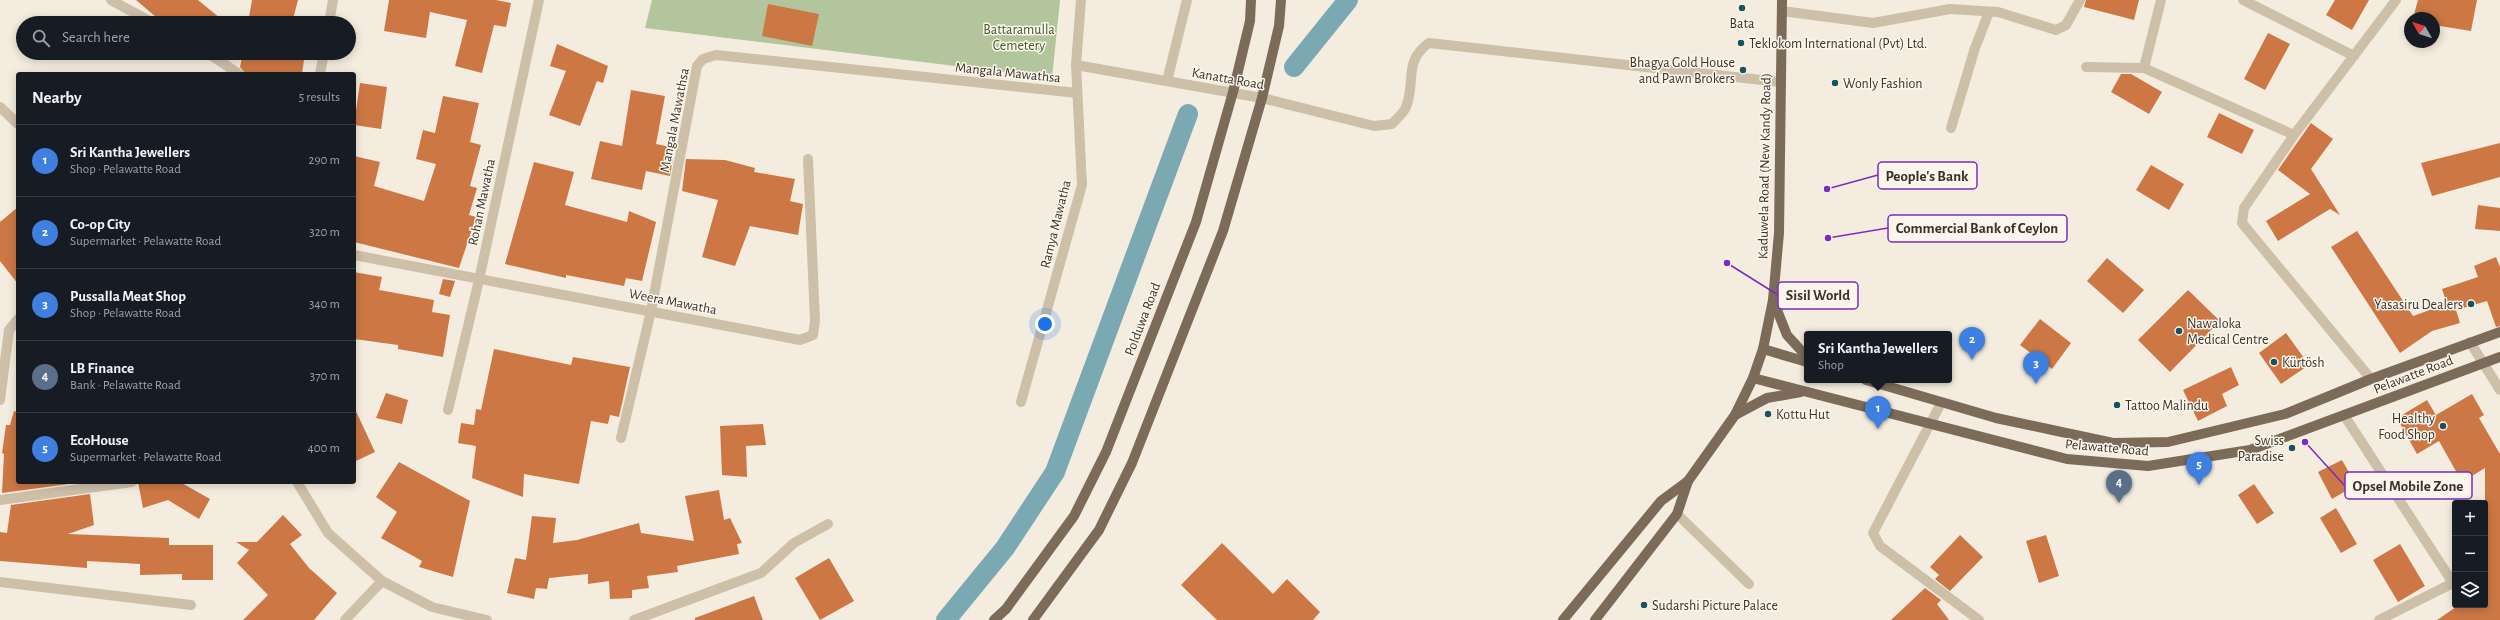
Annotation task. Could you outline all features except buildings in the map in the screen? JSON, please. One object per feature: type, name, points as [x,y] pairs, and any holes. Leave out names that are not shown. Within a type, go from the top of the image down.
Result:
[{"type":"main road","name":"Polduwa Road","points":[[994,620],[1006,608],[1074,516],[1106,452],[1196,222],[1233,92],[1250,22],[1252,0]]},
{"type":"main road","points":[[1033,620],[1099,530],[1132,463],[1223,231],[1262,98],[1279,26],[1281,0]]},
{"type":"main road","name":"Kaduwela Road (New Kandy Road)","points":[[1688,481],[1735,414],[1753,378],[1763,349],[1773,300],[1779,233],[1782,0]]},
{"type":"main road","points":[[1773,300],[1788,334],[1804,353]]},
{"type":"main road","name":"Pelawatte Road","points":[[1876,383],[1996,418],[2113,443],[2168,442],[2286,414],[2371,379],[2500,332]]},
{"type":"main road","points":[[1763,349],[1804,361]]},
{"type":"main road","name":"Pelawatte Road","points":[[1753,378],[2067,459],[2148,466],[2250,450],[2500,357]]},
{"type":"main road","points":[[1735,414],[1767,398],[1805,391]]},
{"type":"main road","points":[[1595,620],[1677,514],[1688,481]]},
{"type":"main road","points":[[1563,620],[1661,501],[1688,481]]},
{"type":"street","points":[[111,0],[140,16]]},
{"type":"street","points":[[330,16],[333,0]]},
{"type":"street","name":"Rohan Mawatha","points":[[448,410],[479,280],[539,0]]},
{"type":"street","name":"Ramya Mawatha","points":[[1021,402],[1082,185],[1076,65],[1081,0]]},
{"type":"street","points":[[1167,81],[1187,0]]},
{"type":"street","points":[[1782,11],[1873,23],[1950,9],[1998,12],[2056,30],[2066,25],[2080,0]]},
{"type":"street","points":[[2144,68],[2162,0]]},
{"type":"street","points":[[2243,0],[2354,56]]},
{"type":"street","points":[[2371,379],[2242,222],[2244,208],[2294,134],[2396,0]]},
{"type":"street","points":[[1951,128],[1989,12]]},
{"type":"street","name":"Kanatta Road","points":[[1076,65],[1233,92],[1374,126],[1392,124],[1406,108],[1412,66],[1418,50],[1429,43],[1780,82]]},
{"type":"street","name":"Mangala Mawathsa","points":[[621,438],[651,311],[697,66],[703,59],[716,55],[1077,94]]},
{"type":"street","points":[[218,60],[236,72]]},
{"type":"street","points":[[320,72],[323,60]]},
{"type":"street","points":[[2086,67],[2144,68],[2294,134]]},
{"type":"street","points":[[0,107],[16,122]]},
{"type":"street","name":"Weera Mawatha","points":[[356,255],[800,340],[813,335],[815,321],[808,159]]},
{"type":"street","points":[[0,400],[4,327],[16,320]]},
{"type":"street","points":[[2470,342],[2500,390]]},
{"type":"street","points":[[1941,402],[1873,533],[1880,546],[1979,620]]},
{"type":"street","points":[[2344,415],[2453,583],[2379,620]]},
{"type":"street","points":[[0,500],[117,484]]},
{"type":"street","points":[[298,484],[328,533],[382,581],[432,606],[486,620]]},
{"type":"street","points":[[1677,514],[1749,584]]},
{"type":"street","points":[[634,620],[761,572],[794,543],[828,524]]},
{"type":"street","points":[[345,620],[382,581]]},
{"type":"street","points":[[0,582],[191,605]]},
{"type":"green space","name":"Battaramulla Cemetery","points":[[652,0],[1060,0],[1052,78],[645,28]]},
{"type":"waterway","points":[[1294,67],[1348,0]]},
{"type":"waterway","points":[[946,620],[1005,548],[1055,472],[1188,114]]},
{"type":"place","name":"Bata","points":[[1742,8]]},
{"type":"place","name":"Teklokom International (Pvt) Ltd.","points":[[1741,43]]},
{"type":"place","name":"Bhagya Gold House and Pawn Brokers","points":[[1743,70]]},
{"type":"place","name":"Wonly Fashion","points":[[1835,83]]},
{"type":"place","name":"People's Bank","points":[[1827,189]]},
{"type":"place","name":"Commercial Bank of Ceylon","points":[[1828,238]]},
{"type":"place","name":"Sisil World","points":[[1727,263]]},
{"type":"place","name":"Yasasiru Dealers","points":[[2471,304]]},
{"type":"place","name":"Nawaloka Medical Centre","points":[[2179,331]]},
{"type":"place","name":"Co-op City","points":[[1972,360]]},
{"type":"place","name":"Kürtösh","points":[[2274,362]]},
{"type":"place","name":"Pussalla Meat Shop","points":[[2036,384]]},
{"type":"place","name":"Tattoo Malindu","points":[[2117,405]]},
{"type":"place","name":"Kottu Hut","points":[[1768,414]]},
{"type":"place","name":"Healthy Food Shop","points":[[2443,426]]},
{"type":"place","name":"Sri Kantha Jewellers","points":[[1878,429]]},
{"type":"place","name":"Opsel Mobile Zone","points":[[2305,442]]},
{"type":"place","name":"Swiss Paradise","points":[[2292,448]]},
{"type":"place","name":"EcoHouse","points":[[2199,485]]},
{"type":"place","name":"LB Finance","points":[[2119,503]]},
{"type":"place","name":"Sudarshi Picture Palace","points":[[1644,605]]}]
